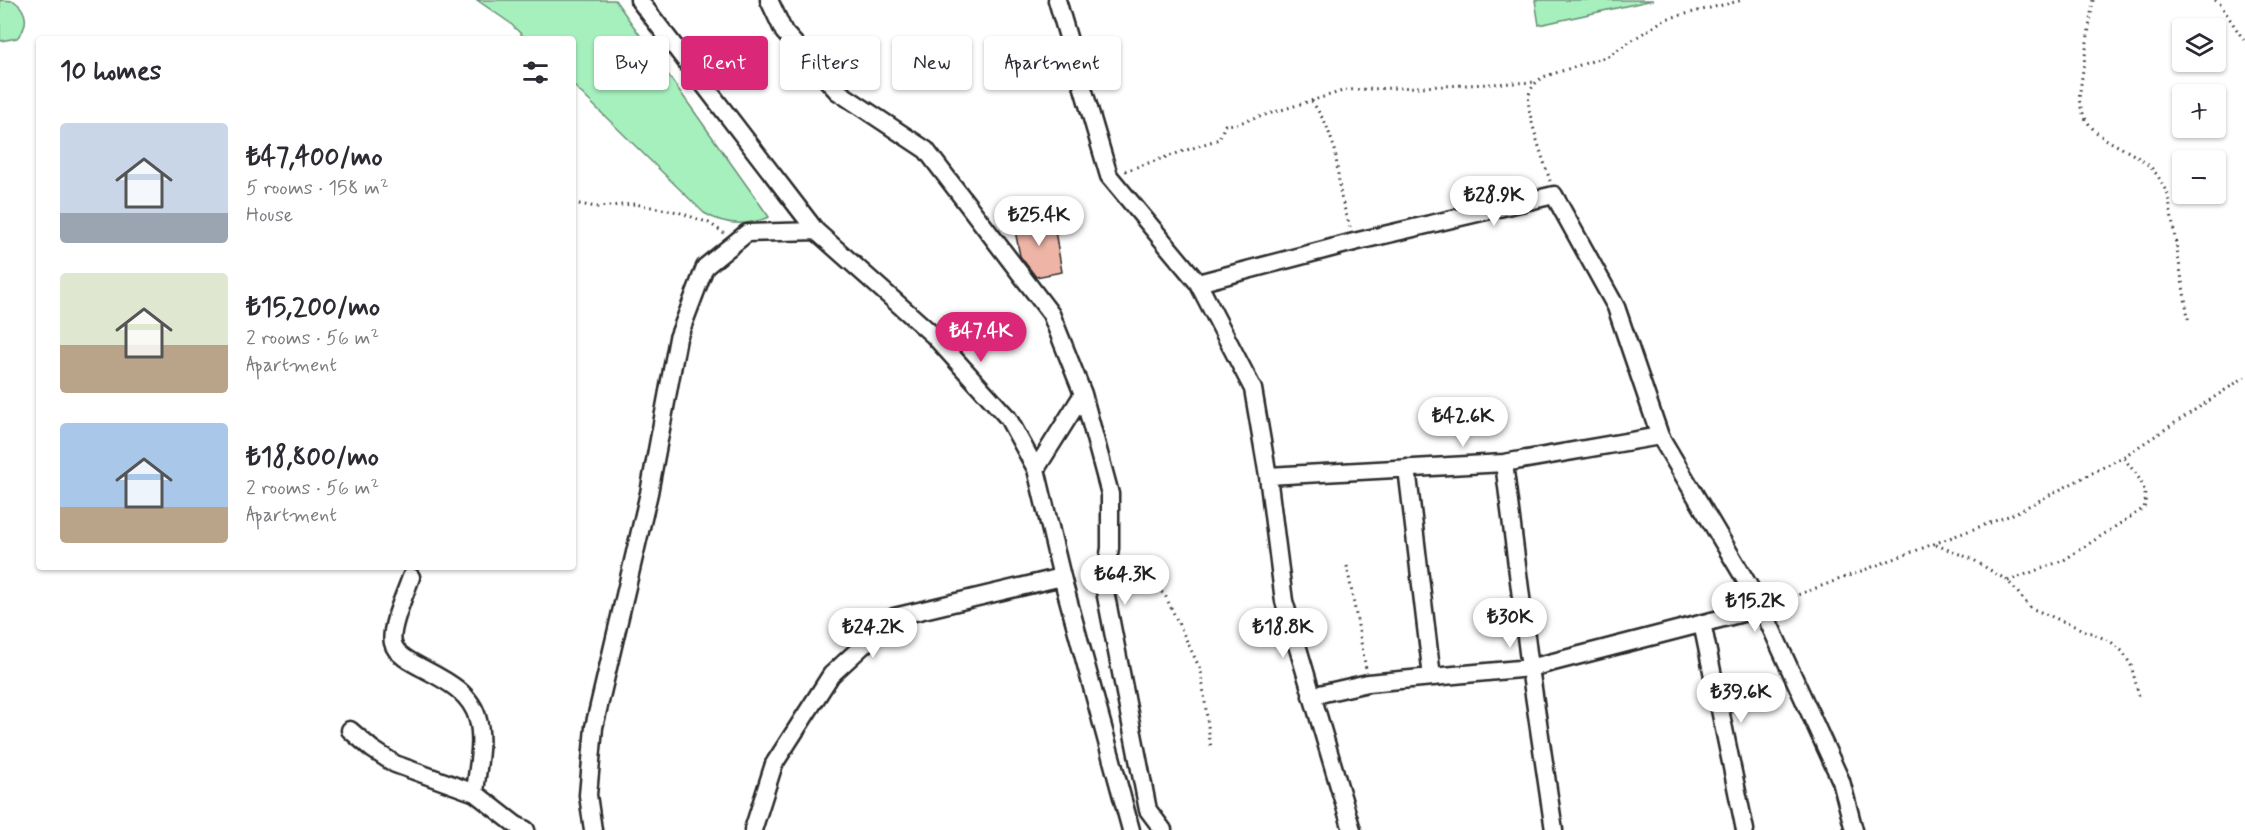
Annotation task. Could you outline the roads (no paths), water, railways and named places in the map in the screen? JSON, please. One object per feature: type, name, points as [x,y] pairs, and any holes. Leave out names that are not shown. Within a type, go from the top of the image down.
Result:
[{"type":"street","points":[[639,0],[816,231],[933,335],[1008,418],[1036,469],[1062,577],[1131,830]]},
{"type":"street","points":[[769,0],[784,32],[837,91],[926,150],[1051,314],[1083,394],[1110,494],[1110,548],[1104,586],[1148,810],[1163,830]]},
{"type":"street","points":[[1057,0],[1109,176],[1198,283],[1253,389],[1268,476],[1284,601],[1352,830]]},
{"type":"street","points":[[1198,283],[1354,242],[1554,195],[1616,307],[1660,436],[1762,608],[1841,781],[1854,830]]},
{"type":"street","points":[[593,830],[588,795],[594,727],[649,492],[678,338],[705,267],[747,233],[816,231]]},
{"type":"street","points":[[1036,469],[1083,394]]},
{"type":"street","points":[[1268,476],[1504,463],[1660,436]]},
{"type":"street","points":[[1504,463],[1530,668],[1554,830]]},
{"type":"street","points":[[1407,468],[1432,677]]},
{"type":"street","points":[[411,577],[394,629],[393,644],[399,654],[460,689],[475,709],[480,738],[476,793]]},
{"type":"street","points":[[753,830],[774,764],[831,675],[894,617],[1062,577]]},
{"type":"street","points":[[1311,696],[1368,682],[1530,668],[1762,608]]},
{"type":"street","points":[[1702,623],[1745,830]]},
{"type":"street","points":[[350,730],[372,749],[395,764],[476,793],[516,825],[526,830]]},
{"type":"street","points":[[1125,809],[1148,810]]}]
